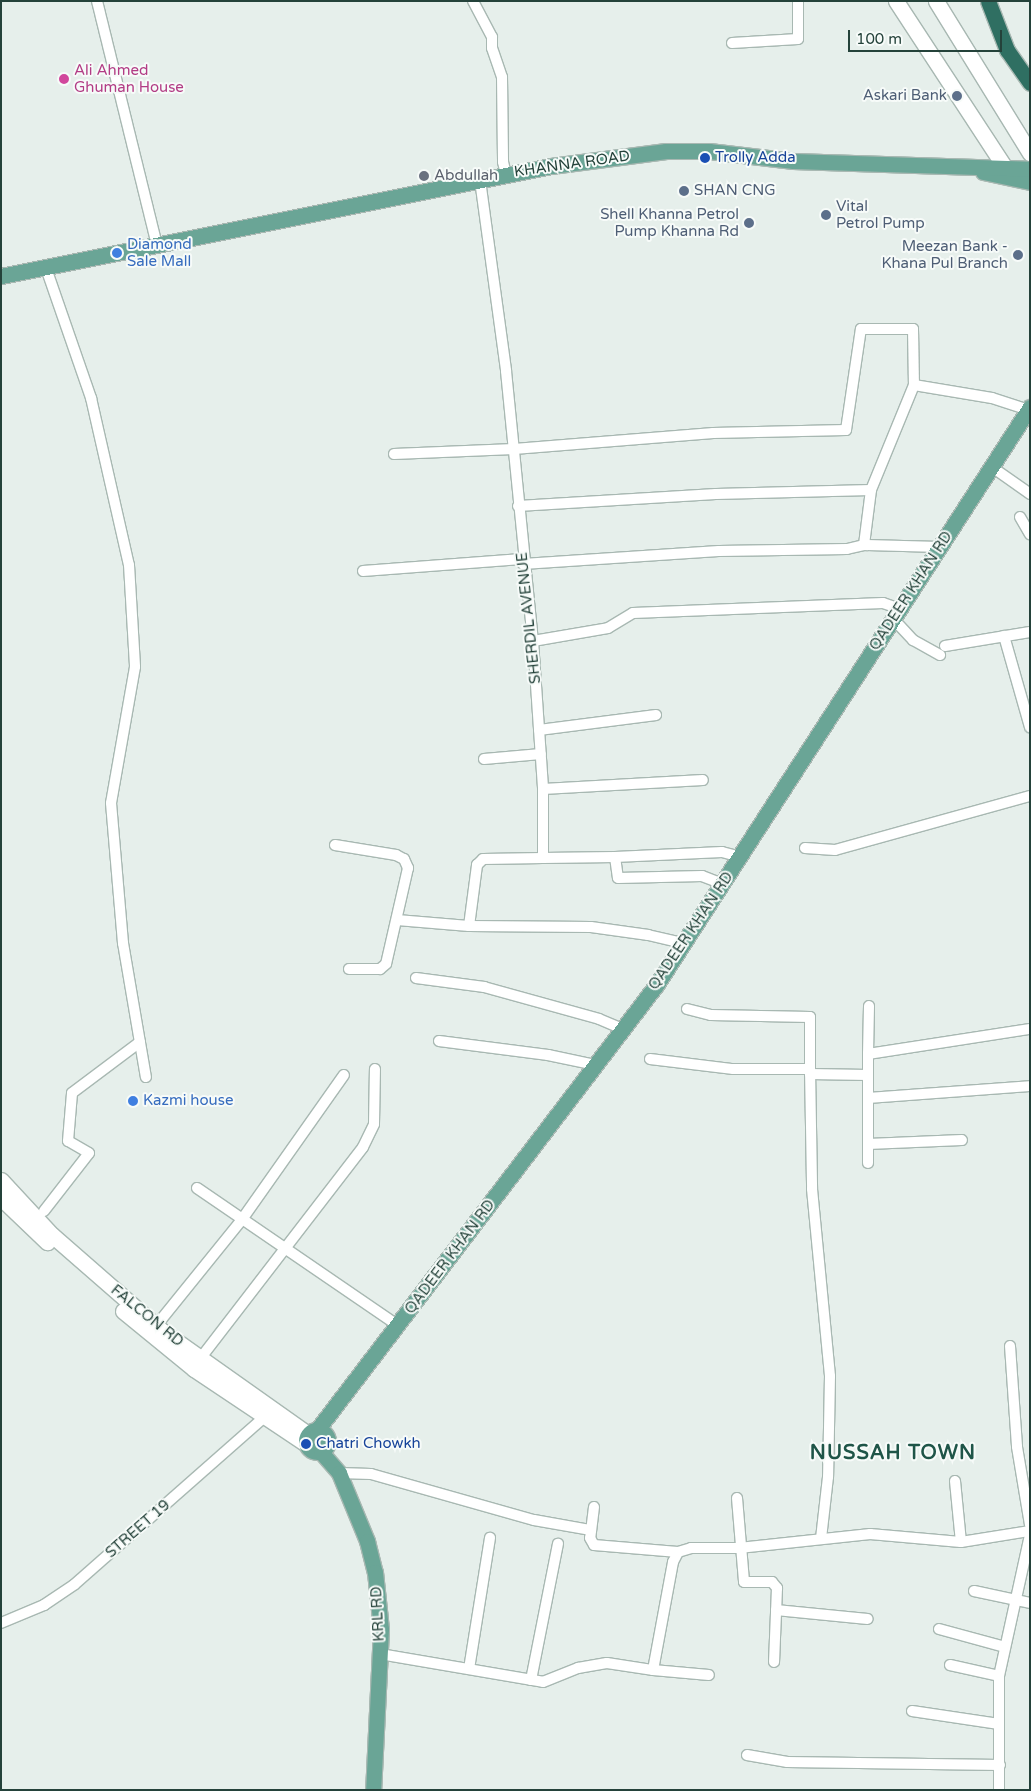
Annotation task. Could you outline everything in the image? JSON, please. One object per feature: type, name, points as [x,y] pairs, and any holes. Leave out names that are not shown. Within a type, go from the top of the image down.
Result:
[{"type":"highway","points":[[988,1],[1007,50],[1030,83]]},
{"type":"main road","name":"KHANNA ROAD","points":[[1,276],[506,174],[666,151],[972,169],[1007,166],[1026,181]]},
{"type":"main road","name":"KHANNA ROAD","points":[[972,169],[1026,181]]},
{"type":"main road","name":"QADEER KHAN RD","points":[[314,1436],[663,989],[999,472],[1029,414]]},
{"type":"main road","name":"QADEER KHAN RD","points":[[314,1436],[623,1029],[741,857],[940,547],[1029,414]]},
{"type":"main road","name":"KRL RD","points":[[314,1436],[328,1445],[321,1452],[339,1473],[367,1541],[375,1572],[381,1629],[373,1790]]},
{"type":"street","points":[[97,1],[157,246]]},
{"type":"street","points":[[473,1],[492,37],[492,48],[502,77],[503,162],[506,174]]},
{"type":"street","points":[[732,43],[798,39],[798,1]]},
{"type":"street","points":[[896,1],[1007,166]]},
{"type":"street","points":[[936,1],[1030,153]]},
{"type":"street","name":"SHERDIL AVENUE","points":[[480,180],[514,449],[523,562],[533,641],[543,790],[543,858]]},
{"type":"street","points":[[46,268],[91,398],[129,566],[135,668],[111,803],[123,943],[146,1077]]},
{"type":"street","points":[[394,454],[514,449],[713,432],[846,430],[861,329],[912,329],[914,385],[870,490],[864,545]]},
{"type":"street","points":[[914,385],[992,398],[1029,414]]},
{"type":"street","points":[[999,472],[1030,494]]},
{"type":"street","points":[[518,506],[716,494],[870,490]]},
{"type":"street","points":[[1020,517],[1030,534]]},
{"type":"street","points":[[363,571],[719,551],[847,549],[864,545],[940,547]]},
{"type":"street","points":[[533,641],[608,628],[632,612],[883,603],[900,610]]},
{"type":"street","points":[[899,625],[912,640],[940,655]]},
{"type":"street","points":[[945,646],[1030,632]]},
{"type":"street","points":[[1004,636],[1030,727]]},
{"type":"street","points":[[539,730],[656,715]]},
{"type":"street","points":[[484,759],[541,754]]},
{"type":"street","points":[[543,790],[703,780]]},
{"type":"street","points":[[805,848],[835,850],[1030,796]]},
{"type":"street","points":[[335,845],[404,858],[408,868],[396,911],[397,920],[383,968],[348,969]]},
{"type":"street","points":[[469,926],[477,865],[483,859],[615,857],[722,852],[741,857]]},
{"type":"street","points":[[615,857],[618,878],[702,876],[722,884]]},
{"type":"street","points":[[397,920],[403,923],[469,926],[600,928],[682,943]]},
{"type":"street","points":[[416,978],[484,987],[599,1019],[623,1029]]},
{"type":"street","points":[[868,1164],[869,1006]]},
{"type":"street","points":[[686,1010],[711,1015],[810,1017],[812,1189],[830,1376],[828,1477],[821,1538]]},
{"type":"street","points":[[868,1054],[1030,1029]]},
{"type":"street","points":[[439,1041],[548,1054],[595,1065]]},
{"type":"street","points":[[44,1210],[89,1153],[68,1141],[72,1093],[140,1042]]},
{"type":"street","points":[[650,1059],[733,1069],[868,1075]]},
{"type":"street","points":[[203,1355],[282,1248],[363,1148],[374,1124],[375,1069]]},
{"type":"street","points":[[160,1321],[243,1218],[344,1075]]},
{"type":"street","points":[[868,1098],[1030,1086]]},
{"type":"street","points":[[868,1144],[962,1140]]},
{"type":"street","name":"FALCON RD","points":[[1,1180],[52,1235],[161,1330],[314,1436]]},
{"type":"street","points":[[197,1188],[397,1326]]},
{"type":"street","name":"FALCON RD","points":[[1,1198],[151,1335],[264,1418],[314,1436]]},
{"type":"street","points":[[1010,1346],[1017,1447],[1030,1525]]},
{"type":"street","name":"STREET 19","points":[[1,1623],[44,1605],[75,1584],[264,1418]]},
{"type":"street","points":[[339,1473],[371,1474],[534,1520],[591,1530]]},
{"type":"street","points":[[955,1481],[961,1542]]},
{"type":"street","points":[[737,1498],[739,1548],[744,1582],[775,1583],[774,1662]]},
{"type":"street","points":[[594,1507],[590,1543],[594,1545],[678,1552],[690,1548],[739,1548],[870,1534],[961,1542],[1030,1531]]},
{"type":"street","points":[[999,1790],[999,1676],[1030,1535]]},
{"type":"street","points":[[469,1669],[490,1538]]},
{"type":"street","points":[[531,1680],[558,1544]]},
{"type":"street","points":[[653,1670],[673,1562],[678,1552]]},
{"type":"street","points":[[974,1591],[1030,1603]]},
{"type":"street","points":[[776,1610],[868,1619]]},
{"type":"street","points":[[939,1628],[1005,1647]]},
{"type":"street","points":[[380,1654],[543,1682],[578,1668],[607,1663],[653,1670],[709,1675]]},
{"type":"street","points":[[950,1665],[999,1676]]},
{"type":"street","points":[[912,1711],[999,1724]]},
{"type":"street","points":[[747,1755],[787,1762],[1000,1765]]},
{"type":"place","name":"Ali Ahmed Ghuman House","points":[[64,79]]},
{"type":"place","name":"Askari Bank","points":[[957,96]]},
{"type":"place","name":"Trolly Adda","points":[[705,158]]},
{"type":"place","name":"Abdullah","points":[[424,176]]},
{"type":"place","name":"SHAN CNG","points":[[684,191]]},
{"type":"place","name":"Vital Petrol Pump","points":[[826,215]]},
{"type":"place","name":"Shell Khanna Petrol Pump Khanna Rd","points":[[749,223]]},
{"type":"place","name":"Diamond Sale Mall","points":[[117,253]]},
{"type":"place","name":"Meezan Bank - Khana Pul Branch","points":[[1018,255]]},
{"type":"place","name":"Kazmi house","points":[[133,1101]]},
{"type":"place","name":"Chatri Chowkh","points":[[306,1444]]},
{"type":"district","name":"NUSSAH TOWN","points":[[893,1453]]}]
